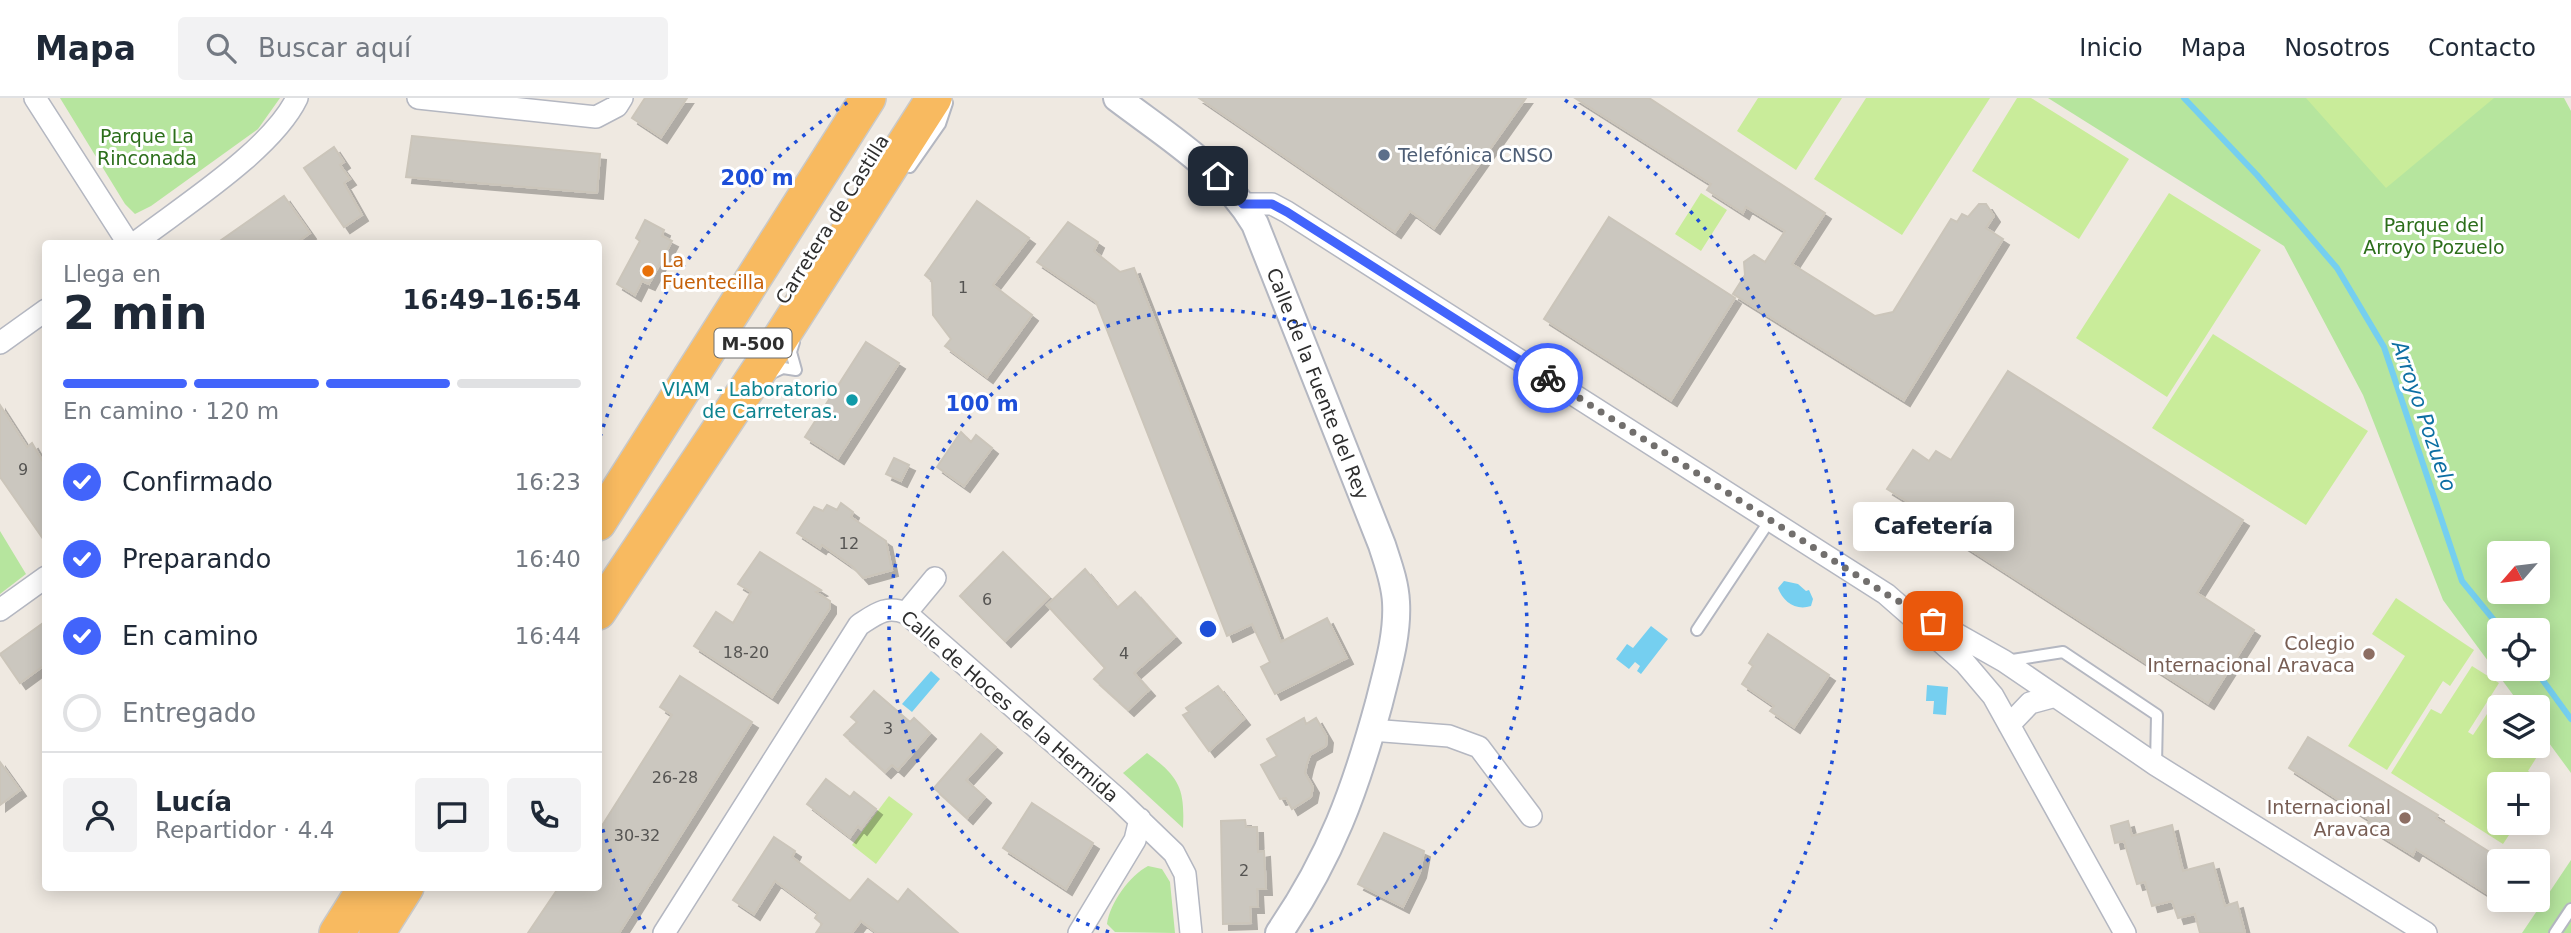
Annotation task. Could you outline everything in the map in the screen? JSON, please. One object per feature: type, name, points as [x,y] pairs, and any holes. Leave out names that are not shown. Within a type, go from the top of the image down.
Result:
[{"type":"highway","name":"M-500","points":[[733,312],[850,98]]},
{"type":"highway","name":"Carretera de Castilla","points":[[602,517],[868,98]]},
{"type":"highway","name":"Carretera de Castilla","points":[[602,582],[908,98]]},
{"type":"highway","name":"M-500","points":[[602,606],[817,282],[871,207],[934,98]]},
{"type":"highway","points":[[337,933],[363,891]]},
{"type":"highway","points":[[377,933],[403,891]]},
{"type":"street","points":[[35,98],[126,240]]},
{"type":"street","points":[[139,240],[269,139],[289,116],[297,98]]},
{"type":"street","points":[[418,98],[474,101],[596,117],[617,106],[622,98]]},
{"type":"street","name":"Calle de la Fuente del Rey","points":[[1130,102],[1218,176],[1243,204],[1277,275],[1394,581],[1394,636],[1371,730],[1347,810],[1330,849],[1279,933]]},
{"type":"street","points":[[1243,204],[1272,204],[1287,212],[1886,594],[2004,661],[2052,697],[2156,765],[2426,933]]},
{"type":"street","points":[[0,343],[42,313]]},
{"type":"street","points":[[906,613],[935,578]]},
{"type":"street","points":[[0,610],[42,580]]},
{"type":"street","points":[[1886,594],[1978,676],[2010,725],[2125,933]]},
{"type":"street","name":"Calle de Hoces de la Hermida","points":[[664,933],[859,625],[885,609],[906,613],[1140,819],[1174,853],[1185,874],[1191,933]]},
{"type":"street","points":[[2010,725],[2030,703],[2052,697]]},
{"type":"street","points":[[1371,730],[1449,736],[1479,747],[1531,816]]},
{"type":"street","points":[[1079,933],[1135,840],[1140,819]]},
{"type":"lane","points":[[901,180],[940,124],[947,98]]},
{"type":"lane","points":[[1697,630],[1770,520]]},
{"type":"lane","points":[[2004,661],[2063,652],[2157,715],[2156,765]]},
{"type":"lane","points":[[2555,933],[2571,909]]},
{"type":"green space","name":"Parque La Rinconada","points":[[60,98],[280,98],[258,129],[151,206],[135,214],[125,204]]},
{"type":"green space","points":[[1758,98],[1842,98],[1796,170],[1737,131]]},
{"type":"green space","points":[[1866,98],[1990,98],[1902,235],[1814,179]]},
{"type":"green space","points":[[2017,98],[2031,98],[2129,159],[2079,239],[1972,171]]},
{"type":"green space","name":"Parque del Arroyo Pozuelo","points":[[2048,98],[2564,98],[2571,111],[2571,773],[2550,744],[2550,695],[2513,695],[2503,681],[2550,681],[2550,618],[2487,618],[2487,660],[2443,600],[2363,395],[2284,246]]},
{"type":"green space","points":[[2306,98],[2494,98],[2386,188]]},
{"type":"green space","points":[[1701,193],[1727,210],[1701,251],[1675,234]]},
{"type":"green space","points":[[2169,193],[2261,250],[2167,397],[2076,338]]},
{"type":"green space","points":[[2213,334],[2368,431],[2306,525],[2152,428]]},
{"type":"green space","points":[[0,531],[26,574],[0,594]]},
{"type":"green space","points":[[2396,598],[2474,650],[2450,686],[2443,681],[2387,770],[2348,746],[2405,656],[2372,634]]},
{"type":"green space","points":[[2472,666],[2487,675],[2487,681],[2499,683],[2491,695],[2487,695],[2487,702],[2468,732],[2473,735],[2487,714],[2487,758],[2536,758],[2530,772],[2487,772],[2487,834],[2391,773],[2431,709],[2441,714]]},
{"type":"green space","points":[[1147,753],[1166,769],[1178,784],[1183,803],[1183,828],[1123,773]]},
{"type":"green space","points":[[889,796],[913,814],[876,864],[852,845]]},
{"type":"green space","points":[[2489,835],[2509,835],[2503,844]]},
{"type":"green space","points":[[2571,860],[2571,933],[2522,933],[2536,912],[2550,912],[2550,891]]},
{"type":"green space","points":[[1148,866],[1162,869],[1170,882],[1175,933],[1115,932],[1107,924],[1112,907],[1128,883]]},
{"type":"water","points":[[1784,581],[1809,590],[1813,599],[1811,606],[1795,606],[1787,601],[1778,588]]},
{"type":"water","points":[[1651,626],[1668,639],[1641,674],[1637,671],[1640,666],[1635,662],[1629,669],[1616,659],[1627,644],[1633,648]]},
{"type":"water","points":[[931,671],[940,679],[912,712],[902,704]]},
{"type":"water","points":[[1927,685],[1948,687],[1946,715],[1933,714],[1934,701],[1926,701]]},
{"type":"building","points":[[645,98],[687,98],[661,137],[632,118]]},
{"type":"building","name":"Telefónica CNSO","points":[[1199,98],[1526,98],[1434,228],[1410,211],[1395,232]]},
{"type":"building","points":[[1575,98],[1649,98],[1825,213],[1792,264],[1875,316],[1893,312],[1951,219],[1957,222],[1962,214],[1968,217],[1979,204],[1986,204],[1994,216],[1986,228],[2003,239],[1904,400],[1733,294],[1745,275],[1744,262],[1754,255],[1765,262],[1785,231],[1746,207],[1743,213],[1707,190],[1711,184]]},
{"type":"building","points":[[412,136],[600,154],[597,193],[406,177]]},
{"type":"building","points":[[334,147],[344,162],[340,165],[350,179],[344,183],[362,215],[344,227],[304,168]]},
{"type":"building","points":[[284,196],[310,233],[300,240],[221,240]]},
{"type":"building","points":[[977,201],[1029,238],[993,285],[1032,315],[987,377],[945,346],[951,339],[933,315],[932,281],[925,275]]},
{"type":"building","points":[[1609,217],[1735,298],[1671,400],[1544,319]]},
{"type":"building","points":[[645,220],[664,230],[662,236],[672,241],[649,284],[642,281],[635,295],[617,284],[640,241],[636,238]]},
{"type":"building","points":[[1068,222],[1098,242],[1094,251],[1120,272],[1134,268],[1281,642],[1327,618],[1347,658],[1275,694],[1261,667],[1270,662],[1252,624],[1227,636],[1096,302],[1037,262]]},
{"type":"building","name":"VIAM - Laboratorio de Carreteras.","points":[[866,342],[899,363],[838,458],[805,437]]},
{"type":"building","points":[[2008,371],[2243,520],[2197,593],[2254,630],[2208,703],[1940,530],[1944,524],[1887,489],[1913,450],[1929,461],[1936,451],[1951,460]]},
{"type":"building","points":[[0,405],[27,447],[32,443],[42,460],[42,537],[0,477]]},
{"type":"building","points":[[961,432],[971,442],[976,435],[992,448],[964,486],[937,467]]},
{"type":"building","points":[[894,458],[909,465],[901,481],[886,474]]},
{"type":"building","points":[[841,503],[853,512],[851,517],[886,541],[892,570],[863,578],[852,566],[822,545],[820,548],[797,533],[814,507],[823,511],[827,505],[837,510]]},
{"type":"building","points":[[760,552],[821,590],[816,592],[830,601],[830,608],[772,697],[694,646],[716,612],[733,623],[751,592],[738,584]]},
{"type":"building","points":[[1003,552],[1049,597],[1005,641],[960,596]]},
{"type":"building","points":[[1085,569],[1117,608],[1135,592],[1175,637],[1134,673],[1149,690],[1128,710],[1094,679],[1105,668],[1047,605]]},
{"type":"building","points":[[42,624],[42,667],[20,683],[0,654]]},
{"type":"building","points":[[1768,634],[1829,675],[1794,727],[1770,711],[1774,706],[1742,684],[1753,666],[1749,663]]},
{"type":"building","points":[[680,676],[752,722],[619,933],[528,933],[556,891],[602,891],[602,826],[672,715],[660,707]]},
{"type":"building","points":[[1218,686],[1244,719],[1209,751],[1183,715],[1189,712],[1186,708]]},
{"type":"building","points":[[874,691],[910,722],[914,718],[930,733],[898,770],[892,765],[885,772],[844,735],[857,722],[851,717]]},
{"type":"building","points":[[1304,718],[1306,724],[1316,718],[1327,737],[1326,746],[1310,755],[1307,764],[1305,773],[1313,787],[1311,797],[1292,809],[1286,798],[1280,799],[1261,765],[1277,756],[1267,739]]},
{"type":"building","points":[[981,734],[996,747],[966,780],[985,797],[967,818],[934,788]]},
{"type":"building","points":[[2308,737],[2438,815],[2436,818],[2487,850],[2487,893],[2416,849],[2413,855],[2366,826],[2370,820],[2289,768]]},
{"type":"building","points":[[0,762],[20,790],[0,805]]},
{"type":"building","points":[[826,779],[850,797],[854,792],[876,809],[861,829],[858,826],[850,837],[807,804]]},
{"type":"building","points":[[1032,803],[1093,843],[1066,889],[1003,848]]},
{"type":"building","points":[[1245,820],[1246,827],[1257,827],[1258,852],[1264,851],[1266,889],[1257,889],[1258,907],[1250,907],[1251,923],[1223,924],[1221,821]]},
{"type":"building","points":[[2128,821],[2132,836],[2172,825],[2183,871],[2213,863],[2225,906],[2237,902],[2245,933],[2200,933],[2195,914],[2178,918],[2172,901],[2152,906],[2145,882],[2137,884],[2124,841],[2115,843],[2111,826]]},
{"type":"building","points":[[1384,833],[1424,851],[1420,872],[1403,907],[1358,884]]},
{"type":"building","points":[[774,837],[795,851],[792,857],[850,901],[868,879],[898,902],[908,889],[958,933],[877,933],[861,921],[852,933],[816,933],[822,924],[815,918],[818,913],[775,881],[754,914],[733,900]]},
{"type":"waterway","name":"Arroyo Pozuelo","points":[[2184,98],[2257,175],[2337,268],[2384,347],[2462,581],[2492,618]]},
{"type":"waterway","name":"Arroyo Pozuelo","points":[[2543,681],[2571,719]]},
{"type":"way so far","points":[[1548,378],[1886,594],[1933,621]]},
{"type":"place","name":"Telefónica CNSO","points":[[1384,155]]},
{"type":"place","name":"La Fuentecilla","points":[[648,271]]},
{"type":"place","name":"VIAM - Laboratorio de Carreteras.","points":[[852,400]]},
{"type":"place","name":"Cafetería","points":[[1933,621]]},
{"type":"place","name":"Colegio Internacional Aravaca","points":[[2369,654]]},
{"type":"place","name":"Internacional Aravaca","points":[[2405,818]]},
{"type":"route","points":[[1218,176],[1243,204],[1263,202],[1287,212],[1548,378]]}]
